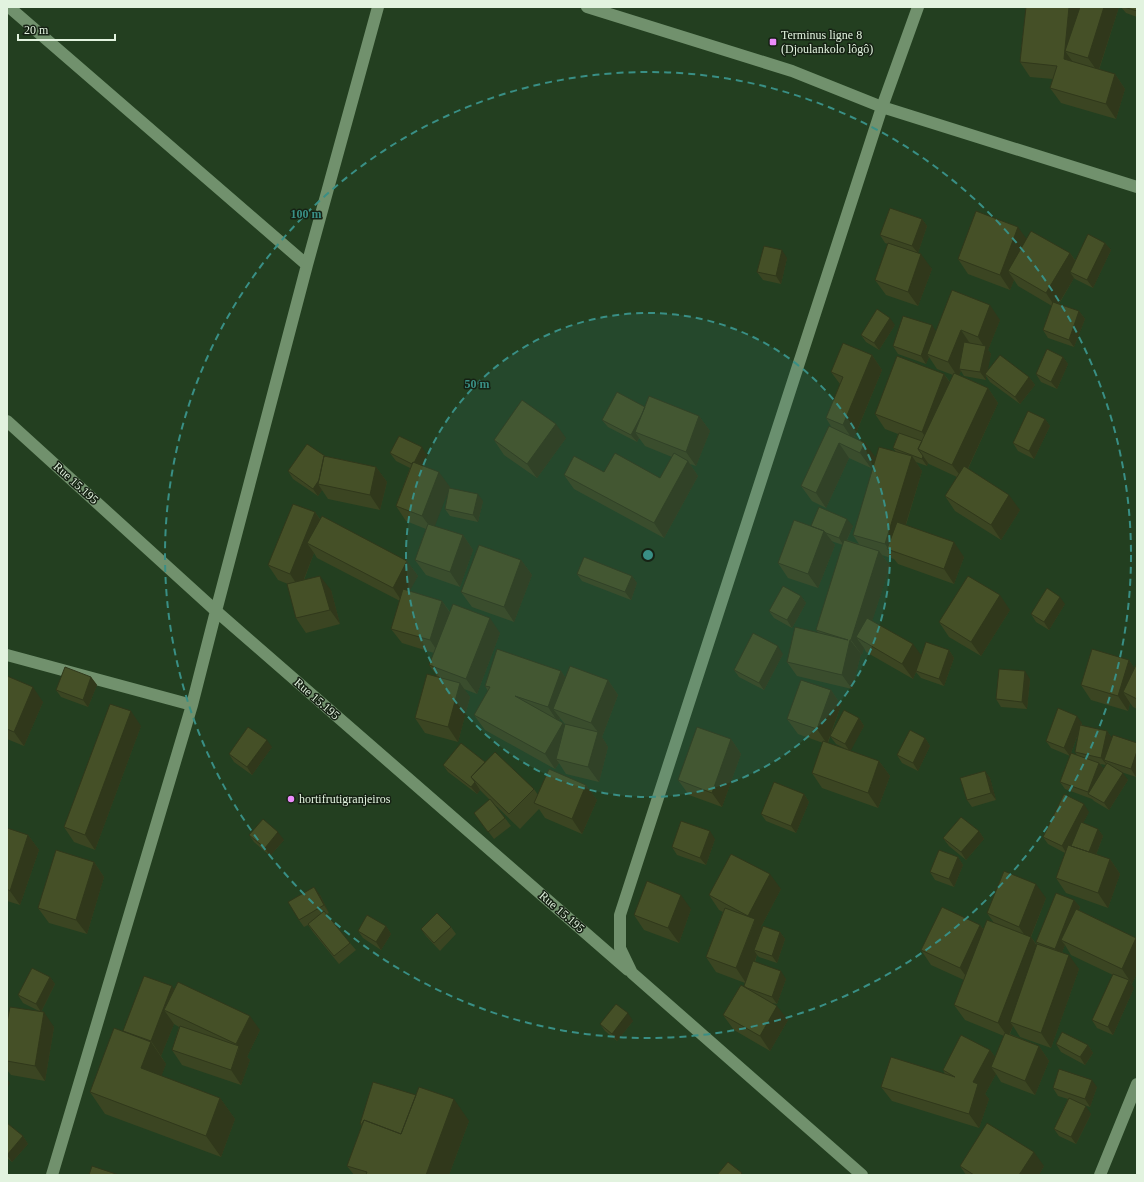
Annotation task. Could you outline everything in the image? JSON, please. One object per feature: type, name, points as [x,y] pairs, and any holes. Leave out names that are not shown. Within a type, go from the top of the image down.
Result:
[{"type":"street","points":[[9,7],[307,265]]},
{"type":"street","points":[[52,1175],[192,705],[307,265],[378,7]]},
{"type":"street","points":[[587,7],[792,71],[882,107],[1137,187]]},
{"type":"street","points":[[632,973],[620,948],[620,915],[882,107],[918,7]]},
{"type":"street","name":"Rue 15.195","points":[[7,420],[216,611],[862,1175]]},
{"type":"street","points":[[7,655],[192,705]]},
{"type":"street","points":[[1100,1175],[1137,1084]]},
{"type":"building","points":[[1026,7],[1069,7],[1064,59],[1115,74],[1106,104],[1050,88],[1057,66],[1020,62]]},
{"type":"building","points":[[1080,7],[1104,7],[1088,58],[1065,51]]},
{"type":"building","points":[[1124,7],[1137,7],[1137,11]]},
{"type":"building","points":[[890,208],[922,219],[912,246],[880,235]]},
{"type":"building","points":[[976,211],[1018,227],[1000,275],[958,259]]},
{"type":"building","points":[[1031,231],[1070,253],[1046,293],[1008,271]]},
{"type":"building","points":[[1088,234],[1105,243],[1087,280],[1070,272]]},
{"type":"building","points":[[888,243],[921,254],[908,292],[875,280]]},
{"type":"building","points":[[764,246],[782,250],[776,276],[757,272]]},
{"type":"building","points":[[952,290],[990,305],[978,337],[961,330],[948,362],[927,354]]},
{"type":"building","points":[[1053,302],[1079,311],[1069,340],[1043,330]]},
{"type":"building","points":[[877,309],[890,318],[874,343],[861,335]]},
{"type":"building","points":[[903,316],[932,325],[921,356],[893,346]]},
{"type":"building","points":[[964,342],[986,346],[980,372],[959,369]]},
{"type":"building","points":[[843,343],[872,355],[843,425],[826,418],[843,377],[831,372]]},
{"type":"building","points":[[1047,349],[1063,357],[1051,382],[1036,374]]},
{"type":"building","points":[[1000,355],[1029,377],[1015,397],[985,374]]},
{"type":"building","points":[[897,356],[944,374],[922,432],[875,414]]},
{"type":"building","points":[[954,373],[988,388],[952,465],[918,449]]},
{"type":"building","points":[[617,392],[645,407],[631,435],[602,420]]},
{"type":"building","points":[[649,396],[699,416],[686,452],[635,432]]},
{"type":"building","points":[[522,400],[556,424],[527,464],[494,440]]},
{"type":"building","points":[[1028,411],[1045,419],[1029,451],[1013,443]]},
{"type":"building","points":[[829,426],[865,443],[860,453],[839,443],[816,493],[801,486]]},
{"type":"building","points":[[899,433],[922,441],[918,449],[923,456],[922,459],[893,448]]},
{"type":"building","points":[[399,436],[422,447],[414,463],[413,462],[412,464],[390,453]]},
{"type":"building","points":[[307,444],[325,456],[319,480],[313,489],[288,471]]},
{"type":"building","points":[[879,447],[912,456],[885,544],[853,535]]},
{"type":"building","points":[[615,453],[660,478],[674,453],[688,461],[654,523],[564,475],[574,456],[604,472]]},
{"type":"building","points":[[324,456],[376,467],[370,495],[318,484]]},
{"type":"building","points":[[413,462],[439,472],[422,516],[396,506]]},
{"type":"building","points":[[964,466],[1009,495],[991,525],[945,496]]},
{"type":"building","points":[[449,488],[478,494],[473,515],[445,509]]},
{"type":"building","points":[[293,504],[315,512],[290,574],[268,565]]},
{"type":"building","points":[[819,507],[847,519],[839,538],[811,526]]},
{"type":"building","points":[[322,516],[407,561],[393,588],[307,543]]},
{"type":"building","points":[[794,520],[824,531],[808,574],[778,563]]},
{"type":"building","points":[[897,522],[954,542],[944,569],[887,549]]},
{"type":"building","points":[[428,524],[463,535],[450,572],[415,560]]},
{"type":"building","points":[[844,540],[879,551],[850,640],[842,675],[787,662],[795,627],[848,640],[816,630]]},
{"type":"building","points":[[479,545],[521,560],[504,607],[461,592]]},
{"type":"building","points":[[584,557],[632,576],[625,592],[577,574]]},
{"type":"building","points":[[320,576],[330,610],[296,618],[287,584]]},
{"type":"building","points":[[968,576],[1000,595],[971,642],[939,622]]},
{"type":"building","points":[[783,586],[801,596],[787,620],[769,611]]},
{"type":"building","points":[[1047,588],[1060,597],[1044,622],[1031,614]]},
{"type":"building","points":[[403,589],[442,601],[430,640],[391,629]]},
{"type":"building","points":[[453,604],[490,618],[466,679],[429,665]]},
{"type":"building","points":[[867,618],[913,644],[902,664],[856,637]]},
{"type":"building","points":[[753,633],[778,646],[759,683],[734,670]]},
{"type":"building","points":[[926,642],[949,650],[939,679],[916,671]]},
{"type":"building","points":[[497,649],[561,671],[548,707],[515,696],[563,723],[545,754],[474,715],[490,687],[485,686]]},
{"type":"building","points":[[1092,649],[1129,660],[1118,696],[1081,685]]},
{"type":"building","points":[[1137,663],[1137,699],[1123,692]]},
{"type":"building","points":[[570,666],[608,680],[591,723],[553,709]]},
{"type":"building","points":[[65,667],[91,677],[83,700],[56,690]]},
{"type":"building","points":[[999,669],[1025,671],[1022,702],[996,699]]},
{"type":"building","points":[[427,674],[460,683],[448,727],[415,718]]},
{"type":"building","points":[[7,676],[33,687],[14,732],[7,729]]},
{"type":"building","points":[[801,680],[831,690],[817,729],[787,719]]},
{"type":"building","points":[[110,704],[131,711],[85,835],[64,827]]},
{"type":"building","points":[[1058,708],[1077,716],[1064,748],[1046,741]]},
{"type":"building","points":[[844,710],[859,718],[845,744],[830,736]]},
{"type":"building","points":[[565,724],[598,732],[588,767],[556,759]]},
{"type":"building","points":[[1080,725],[1107,731],[1101,758],[1075,752]]},
{"type":"building","points":[[248,727],[267,740],[247,767],[229,754]]},
{"type":"building","points":[[697,727],[731,739],[712,793],[678,780]]},
{"type":"building","points":[[910,730],[925,738],[913,763],[897,755]]},
{"type":"building","points":[[1113,735],[1137,743],[1137,751],[1131,769],[1104,760]]},
{"type":"building","points":[[823,741],[879,761],[868,793],[812,773]]},
{"type":"building","points":[[461,743],[485,762],[471,777],[475,782],[471,787],[443,765]]},
{"type":"building","points":[[495,752],[534,789],[509,814],[471,777]]},
{"type":"building","points":[[1071,753],[1099,763],[1088,792],[1060,782]]},
{"type":"building","points":[[1107,763],[1123,773],[1104,803],[1088,794]]},
{"type":"building","points":[[549,769],[586,785],[572,819],[534,803]]},
{"type":"building","points":[[985,771],[991,793],[967,800],[960,778]]},
{"type":"building","points":[[774,782],[804,794],[791,826],[761,814]]},
{"type":"building","points":[[1064,794],[1084,804],[1062,846],[1043,837]]},
{"type":"building","points":[[490,799],[505,818],[488,832],[474,813]]},
{"type":"building","points":[[961,817],[979,831],[961,852],[943,838]]},
{"type":"building","points":[[263,819],[278,832],[265,848],[249,835]]},
{"type":"building","points":[[681,821],[710,831],[700,858],[672,847]]},
{"type":"building","points":[[1081,822],[1098,829],[1089,852],[1071,846]]},
{"type":"building","points":[[7,828],[28,835],[10,891],[7,889]]},
{"type":"building","points":[[1068,845],[1110,859],[1098,893],[1056,878]]},
{"type":"building","points":[[56,850],[94,862],[76,920],[38,908]]},
{"type":"building","points":[[939,850],[958,857],[949,879],[930,872]]},
{"type":"building","points":[[731,854],[770,874],[748,916],[709,895]]},
{"type":"building","points":[[1004,871],[1036,884],[1019,927],[987,913]]},
{"type":"building","points":[[647,881],[681,895],[668,928],[634,915]]},
{"type":"building","points":[[314,887],[324,905],[299,920],[288,902]]},
{"type":"building","points":[[1056,893],[1074,900],[1055,949],[1036,942]]},
{"type":"building","points":[[942,907],[980,925],[960,968],[921,950]]},
{"type":"building","points":[[725,908],[755,919],[736,968],[706,957]]},
{"type":"building","points":[[1076,909],[1136,938],[1122,969],[1061,940]]},
{"type":"building","points":[[324,911],[350,943],[334,956],[308,924]]},
{"type":"building","points":[[437,913],[451,927],[434,943],[421,929]]},
{"type":"building","points":[[367,915],[386,926],[376,942],[358,931]]},
{"type":"building","points":[[987,920],[1031,937],[998,1023],[954,1005]]},
{"type":"building","points":[[763,926],[780,932],[772,956],[754,950]]},
{"type":"building","points":[[1037,944],[1069,955],[1041,1033],[1010,1022]]},
{"type":"building","points":[[753,961],[781,971],[772,997],[744,986]]},
{"type":"building","points":[[32,968],[50,977],[36,1004],[18,995]]},
{"type":"building","points":[[1113,974],[1129,980],[1108,1027],[1092,1020]]},
{"type":"building","points":[[144,976],[172,986],[151,1041],[123,1031]]},
{"type":"building","points":[[178,982],[250,1016],[236,1044],[164,1010]]},
{"type":"building","points":[[741,985],[777,1006],[760,1036],[723,1015]]},
{"type":"building","points":[[616,1004],[628,1013],[612,1034],[600,1024]]},
{"type":"building","points":[[10,1007],[44,1012],[35,1066],[7,1061],[7,1022]]},
{"type":"building","points":[[180,1026],[239,1046],[231,1070],[172,1050]]},
{"type":"building","points":[[114,1028],[151,1042],[141,1068],[220,1098],[206,1136],[90,1092]]},
{"type":"building","points":[[1062,1032],[1088,1045],[1080,1057],[1056,1044]]},
{"type":"building","points":[[1005,1033],[1039,1046],[1025,1081],[991,1067]]},
{"type":"building","points":[[961,1035],[990,1050],[973,1082],[978,1084],[969,1114],[881,1087],[891,1057],[955,1077],[943,1070]]},
{"type":"building","points":[[1059,1069],[1092,1080],[1085,1099],[1053,1088]]},
{"type":"building","points":[[373,1082],[416,1095],[401,1134],[364,1120],[362,1124],[360,1124]]},
{"type":"building","points":[[419,1087],[454,1099],[426,1175],[366,1175],[367,1172],[347,1166],[364,1120],[401,1134]]},
{"type":"building","points":[[1069,1098],[1086,1106],[1071,1137],[1054,1129]]},
{"type":"building","points":[[7,1123],[23,1136],[7,1155]]},
{"type":"building","points":[[987,1123],[1034,1152],[1019,1175],[974,1175],[960,1166]]},
{"type":"building","points":[[728,1162],[742,1173],[740,1175],[717,1175]]},
{"type":"building","points":[[92,1166],[119,1175],[89,1175]]},
{"type":"place","name":"Terminus ligne 8 (Djoulankolo lôgô)","points":[[773,42]]},
{"type":"place","name":"hortifrutigranjeiros","points":[[291,799]]}]
